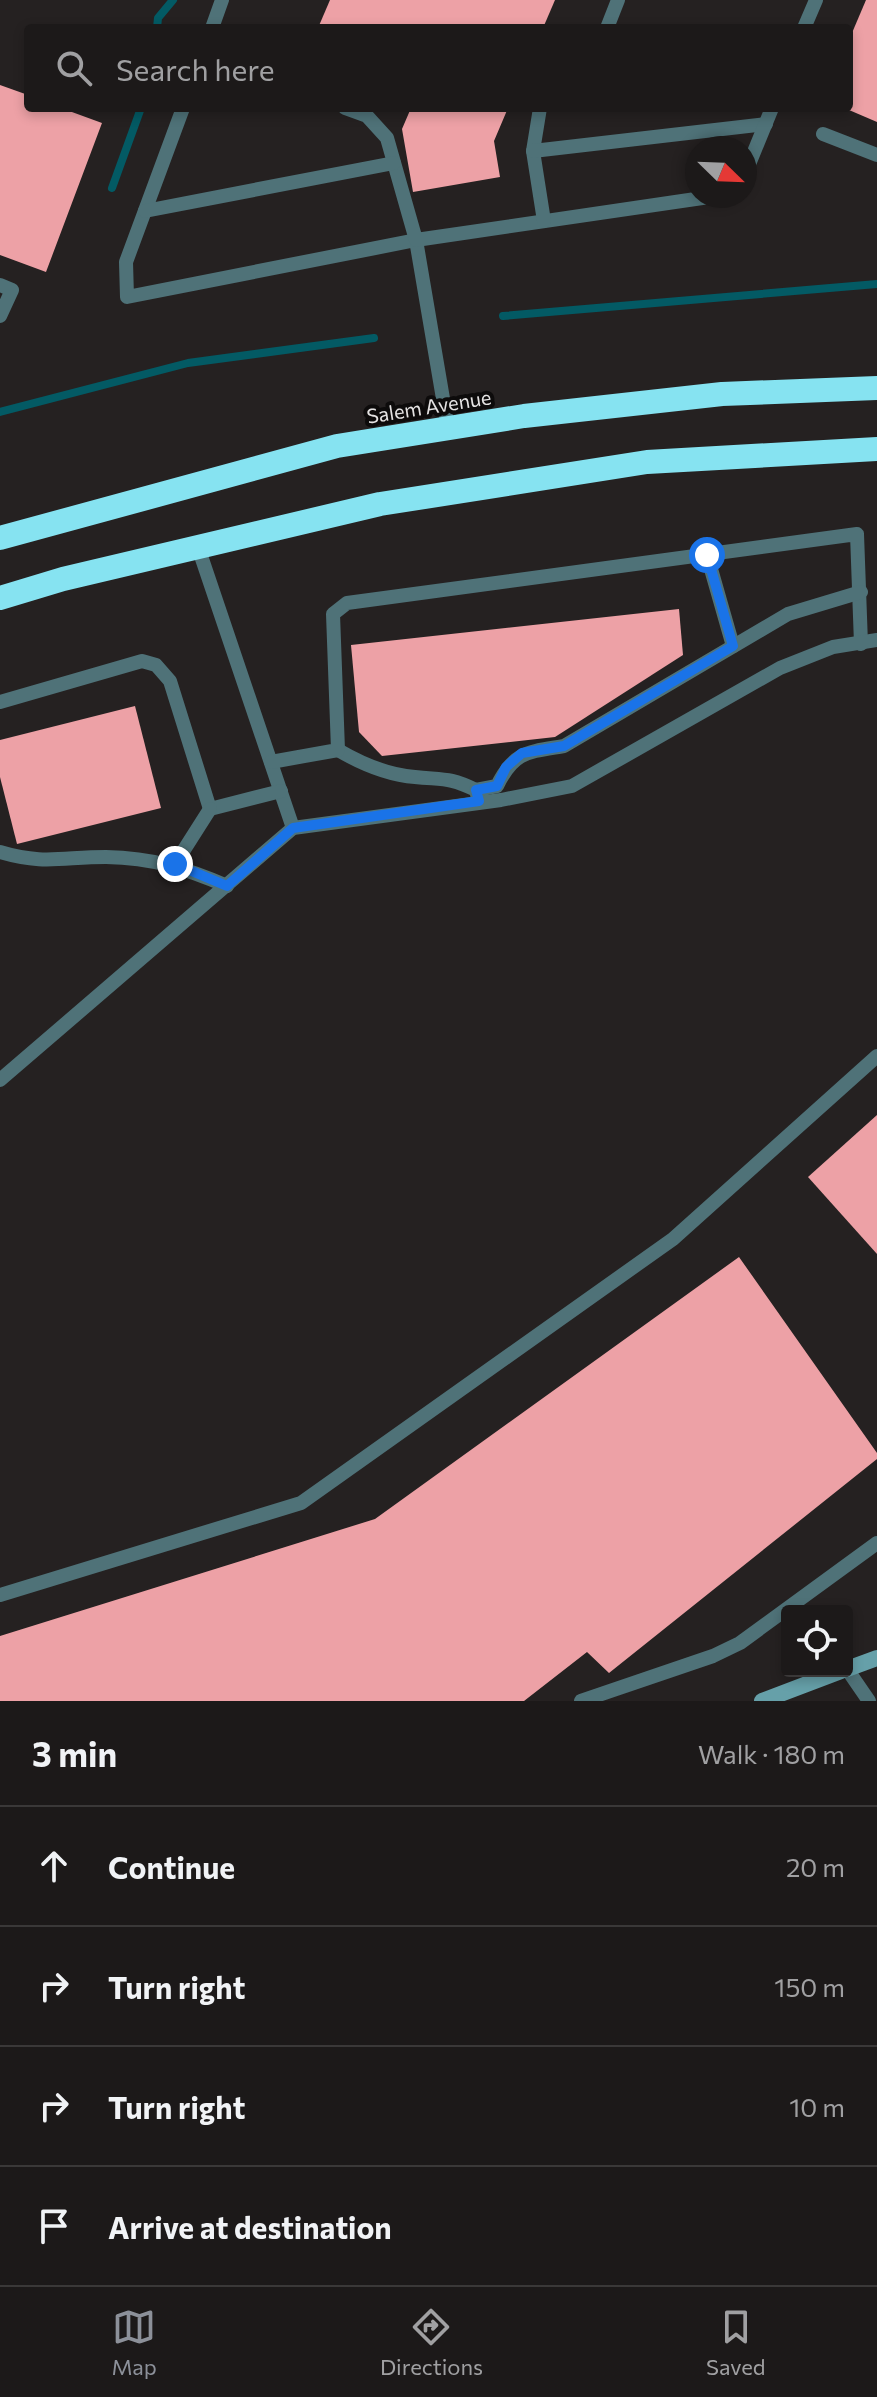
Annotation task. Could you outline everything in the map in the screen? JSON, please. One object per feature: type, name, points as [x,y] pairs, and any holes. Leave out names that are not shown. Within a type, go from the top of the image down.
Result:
[{"type":"highway","name":"Salem Avenue","points":[[0,538],[337,446],[524,416],[722,394],[877,388]]},
{"type":"highway","points":[[0,598],[380,504],[647,462],[877,449]]},
{"type":"street","points":[[853,1667],[877,1658]]},
{"type":"street","points":[[762,1701],[825,1677]]},
{"type":"lane","points":[[213,24],[222,0]]},
{"type":"lane","points":[[609,24],[618,0]]},
{"type":"lane","points":[[806,24],[816,0]]},
{"type":"lane","points":[[182,112],[126,262],[127,297],[416,240],[685,201]]},
{"type":"lane","points":[[356,112],[367,116],[387,138],[416,240],[448,428]]},
{"type":"lane","points":[[539,112],[533,151],[544,221]]},
{"type":"lane","points":[[757,145],[770,112]]},
{"type":"lane","points":[[533,151],[766,124]]},
{"type":"lane","points":[[823,134],[877,155]]},
{"type":"lane","points":[[145,211],[394,163]]},
{"type":"lane","points":[[0,285],[12,290],[0,316]]},
{"type":"lane","points":[[338,750],[333,614],[347,603],[857,534],[861,644]]},
{"type":"lane","points":[[198,547],[293,828]]},
{"type":"lane","points":[[707,555],[733,646]]},
{"type":"lane","points":[[478,796],[497,786],[506,767],[522,753],[564,746],[788,614],[861,592]]},
{"type":"lane","points":[[0,1080],[293,828],[478,796],[572,786],[780,668],[833,647],[877,640]]},
{"type":"lane","points":[[0,702],[142,661],[156,665],[170,681],[210,809]]},
{"type":"lane","points":[[271,762],[338,750],[369,768],[414,777],[449,777],[478,796]]},
{"type":"lane","points":[[175,864],[210,809],[281,791]]},
{"type":"lane","points":[[0,852],[31,862],[106,857],[175,864],[227,886]]},
{"type":"lane","points":[[0,1595],[301,1503],[673,1239],[877,1056]]},
{"type":"lane","points":[[581,1701],[713,1656],[740,1643],[877,1543]]},
{"type":"lane","points":[[852,1677],[869,1701]]},
{"type":"building","points":[[330,0],[555,0],[545,24],[320,24]]},
{"type":"building","points":[[866,0],[877,0],[877,122],[853,112],[853,31]]},
{"type":"building","points":[[0,85],[24,94],[24,112],[72,112],[102,123],[46,272],[0,255]]},
{"type":"building","points":[[409,112],[506,112],[494,141],[500,177],[413,192],[402,129]]},
{"type":"building","points":[[679,609],[683,655],[555,737],[382,756],[359,732],[351,645]]},
{"type":"building","points":[[135,706],[161,808],[17,844],[0,777],[0,740]]},
{"type":"building","points":[[877,1115],[877,1254],[808,1177]]},
{"type":"building","points":[[739,1257],[877,1453],[877,1459],[609,1673],[587,1652],[524,1701],[0,1701],[0,1636],[375,1519]]},
{"type":"waterway","points":[[157,24],[158,18],[173,0]]},
{"type":"waterway","points":[[112,188],[140,112]]},
{"type":"waterway","points":[[503,316],[877,284]]},
{"type":"waterway","points":[[0,412],[188,363],[374,338]]},
{"type":"route","points":[[175,864],[227,886],[293,828],[321,827],[479,801],[476,790],[497,786],[506,767],[522,753],[564,746],[733,646],[707,555]]}]
